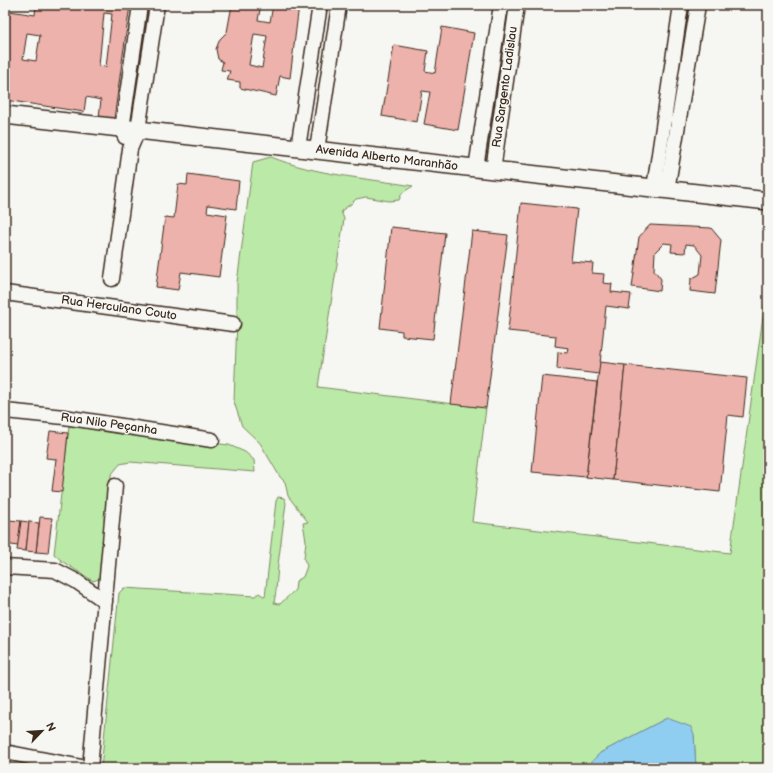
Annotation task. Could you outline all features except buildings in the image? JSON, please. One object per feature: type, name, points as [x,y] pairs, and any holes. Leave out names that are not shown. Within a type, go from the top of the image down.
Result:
[{"type":"street","points":[[112,279],[130,149],[130,130],[140,5]]},
{"type":"street","points":[[130,130],[157,5]]},
{"type":"street","points":[[298,148],[320,5]]},
{"type":"street","points":[[317,150],[339,5]]},
{"type":"street","name":"Rua Sargento Ladislau","points":[[476,168],[501,5]]},
{"type":"street","name":"Rua Sargento Ladislau","points":[[493,170],[517,5]]},
{"type":"street","points":[[660,189],[681,5]]},
{"type":"street","points":[[660,189],[698,5]]},
{"type":"street","name":"Avenida Alberto Maranhão","points":[[5,115],[768,201]]},
{"type":"street","name":"Rua Herculano Couto","points":[[5,293],[233,324]]},
{"type":"street","name":"Rua Nilo Peçanha","points":[[5,410],[64,417],[212,440]]},
{"type":"street","points":[[5,752],[89,768],[115,486]]},
{"type":"street","points":[[5,567],[55,570],[76,581],[105,601]]},
{"type":"green space","points":[[271,157],[323,172],[413,186],[402,193],[399,200],[389,201],[366,197],[356,199],[341,211],[344,219],[318,387],[486,408],[472,522],[730,553],[768,280],[768,768],[696,768],[694,735],[667,718],[600,753],[586,768],[101,768],[119,593],[124,588],[255,596],[259,593],[265,597],[276,501],[278,497],[284,498],[286,503],[274,603],[280,604],[295,590],[296,581],[303,577],[307,566],[304,559],[306,541],[303,523],[308,522],[288,496],[285,482],[280,477],[260,443],[242,426],[234,402],[237,283],[253,162]]},
{"type":"green space","points":[[69,426],[229,445],[245,452],[254,460],[255,472],[130,462],[120,464],[111,475],[102,578],[93,581],[63,562],[54,554]]},
{"type":"water","points":[[667,718],[691,727],[694,734],[696,768],[586,768],[600,753]]}]
